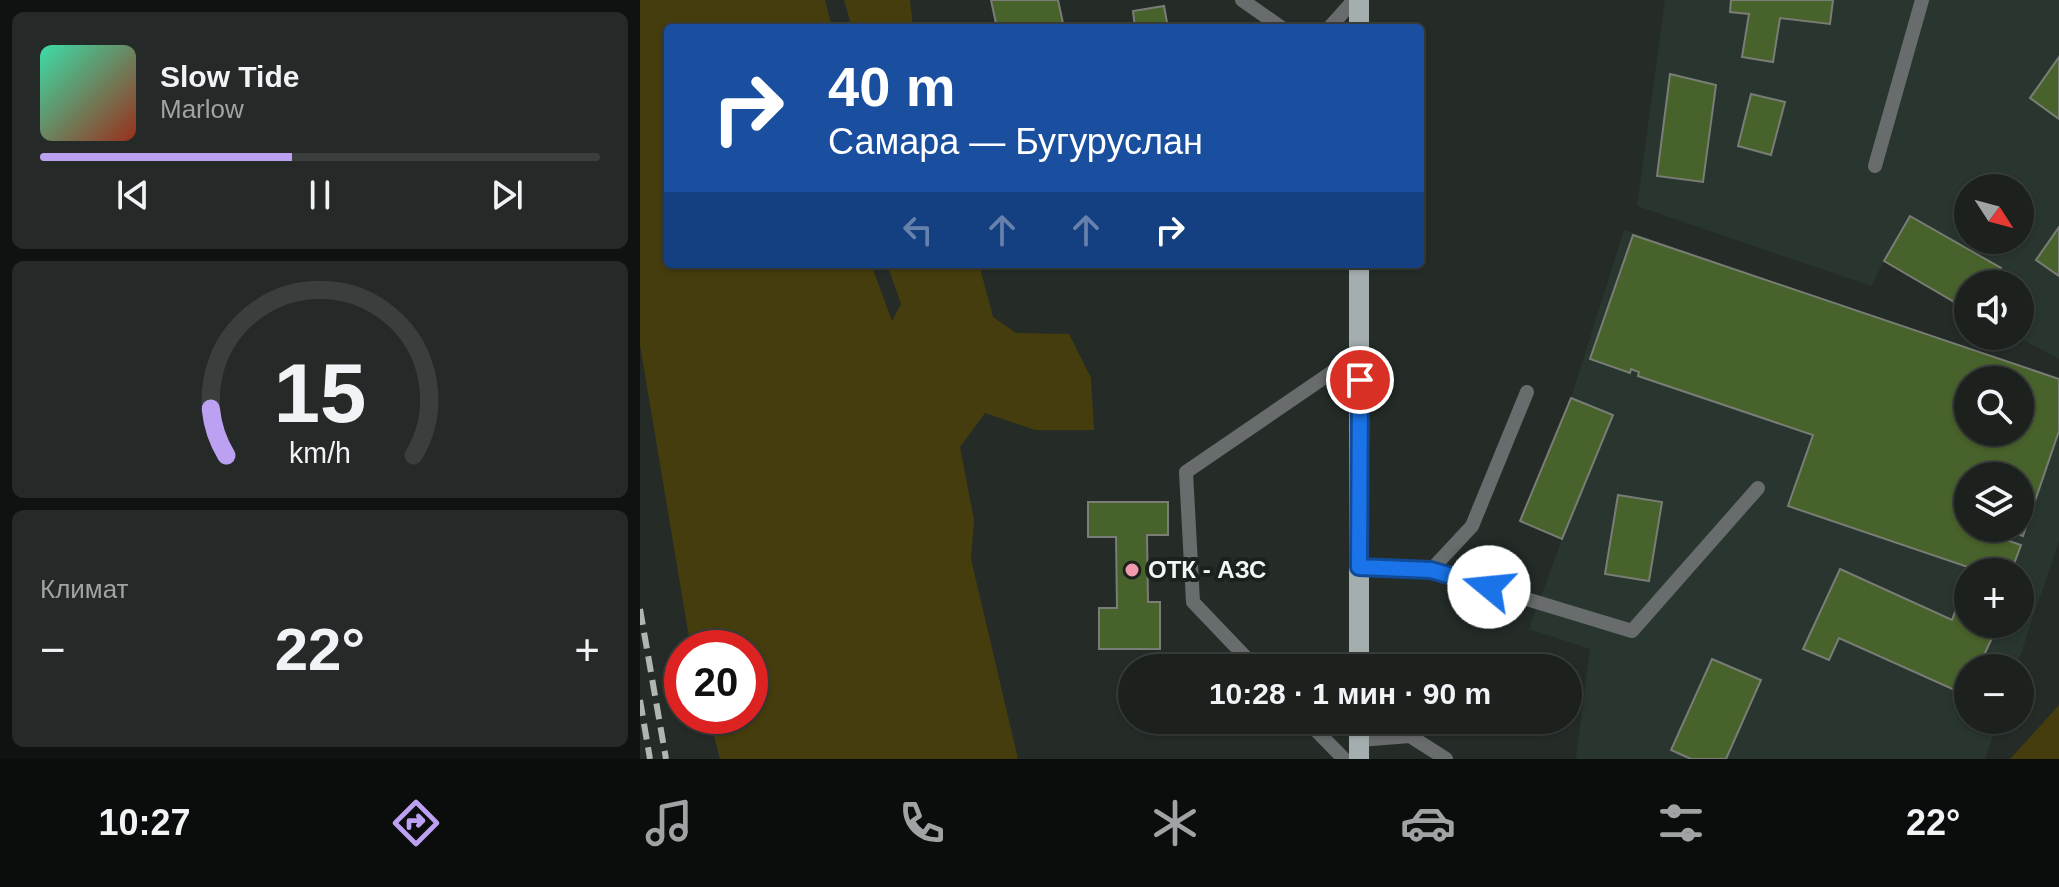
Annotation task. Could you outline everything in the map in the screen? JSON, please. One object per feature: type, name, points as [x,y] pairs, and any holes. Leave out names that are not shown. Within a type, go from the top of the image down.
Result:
[{"type":"main road","points":[[1357,0],[1359,24]]},
{"type":"main road","points":[[1359,268],[1359,654]]},
{"type":"lane","points":[[1242,0],[1276,24]]},
{"type":"lane","points":[[1333,24],[1357,0]]},
{"type":"lane","points":[[1875,166],[1922,0]]},
{"type":"lane","points":[[1243,654],[1193,602],[1186,472],[1360,353]]},
{"type":"lane","points":[[1431,570],[1472,526],[1527,392]]},
{"type":"lane","points":[[1359,567],[1431,570],[1632,631],[1758,488]]},
{"type":"lane","points":[[1320,734],[1344,759]]},
{"type":"lane","points":[[1359,740],[1410,736],[1446,759]]},
{"type":"shaded area","points":[[640,0],[825,0],[831,24],[664,24],[664,268],[872,268],[892,321],[901,304],[888,268],[980,268],[993,317],[1016,333],[1069,334],[1091,378],[1094,430],[1035,430],[985,413],[960,447],[974,520],[971,559],[1018,759],[720,759],[714,734],[768,734],[768,630],[688,630],[640,345]]},
{"type":"shaded area","points":[[844,0],[910,0],[913,24],[851,24]]},
{"type":"shaded area","points":[[1665,0],[2059,0],[2059,359],[2034,346],[2034,270],[1954,270],[1954,302],[1884,261],[1871,286],[1637,206]]},
{"type":"shaded area","points":[[1624,230],[1954,343],[1954,350],[1974,350],[2021,366],[1954,366],[1954,446],[2034,446],[2034,370],[2059,379],[2059,541],[2034,615],[2034,558],[1954,558],[1954,638],[2026,638],[2021,654],[1954,654],[1954,734],[1993,734],[1985,759],[1576,759],[1579,734],[1582,734],[1590,649],[1529,629],[1562,539],[1520,521],[1571,398]]},
{"type":"shaded area","points":[[2059,705],[2059,759],[2010,759]]},
{"type":"building","points":[[991,0],[1058,0],[1063,24],[996,24]]},
{"type":"building","points":[[1731,0],[1833,0],[1830,24],[1780,18],[1773,62],[1742,57],[1749,14],[1730,12]]},
{"type":"building","points":[[1164,6],[1167,24],[1135,24],[1133,11]]},
{"type":"building","points":[[2059,57],[2059,119],[2030,98]]},
{"type":"building","points":[[1670,74],[1716,85],[1703,182],[1657,176]]},
{"type":"building","points":[[1751,94],[1785,102],[1771,155],[1738,146]]},
{"type":"building","points":[[1910,216],[1954,241],[1954,254],[1976,254],[2001,268],[1954,270],[1954,302],[1884,261]]},
{"type":"building","points":[[2059,227],[2059,276],[2036,260]]},
{"type":"building","points":[[1633,235],[1954,344],[1954,350],[1973,350],[2021,366],[1954,366],[1954,446],[2034,446],[2034,371],[2059,379],[2059,431],[2034,504],[2034,462],[1954,462],[1954,542],[2013,542],[2021,545],[2016,558],[1954,558],[1954,562],[1788,506],[1813,435],[1638,376],[1639,372],[1631,369],[1630,373],[1590,359]]},
{"type":"building","points":[[1571,398],[1613,415],[1562,539],[1520,521]]},
{"type":"building","points":[[1618,495],[1662,502],[1649,581],[1605,574]]},
{"type":"building","name":"ОТК - АЗС","points":[[1088,502],[1168,502],[1168,535],[1147,535],[1148,602],[1160,602],[1160,649],[1099,649],[1099,608],[1117,608],[1116,537],[1088,537]]},
{"type":"building","points":[[1840,569],[1952,620],[1954,615],[1954,638],[1992,638],[1985,654],[1954,654],[1954,690],[1839,638],[1829,660],[1803,649]]},
{"type":"building","points":[[1712,659],[1761,680],[1726,759],[1691,759],[1671,750]]},
{"type":"railway","points":[[640,609],[666,759]]},
{"type":"railway","points":[[640,700],[650,759]]},
{"type":"place","name":"ОТК - АЗС","points":[[1132,570]]},
{"type":"route","points":[[1360,380],[1359,567],[1431,570],[1489,587]]}]
